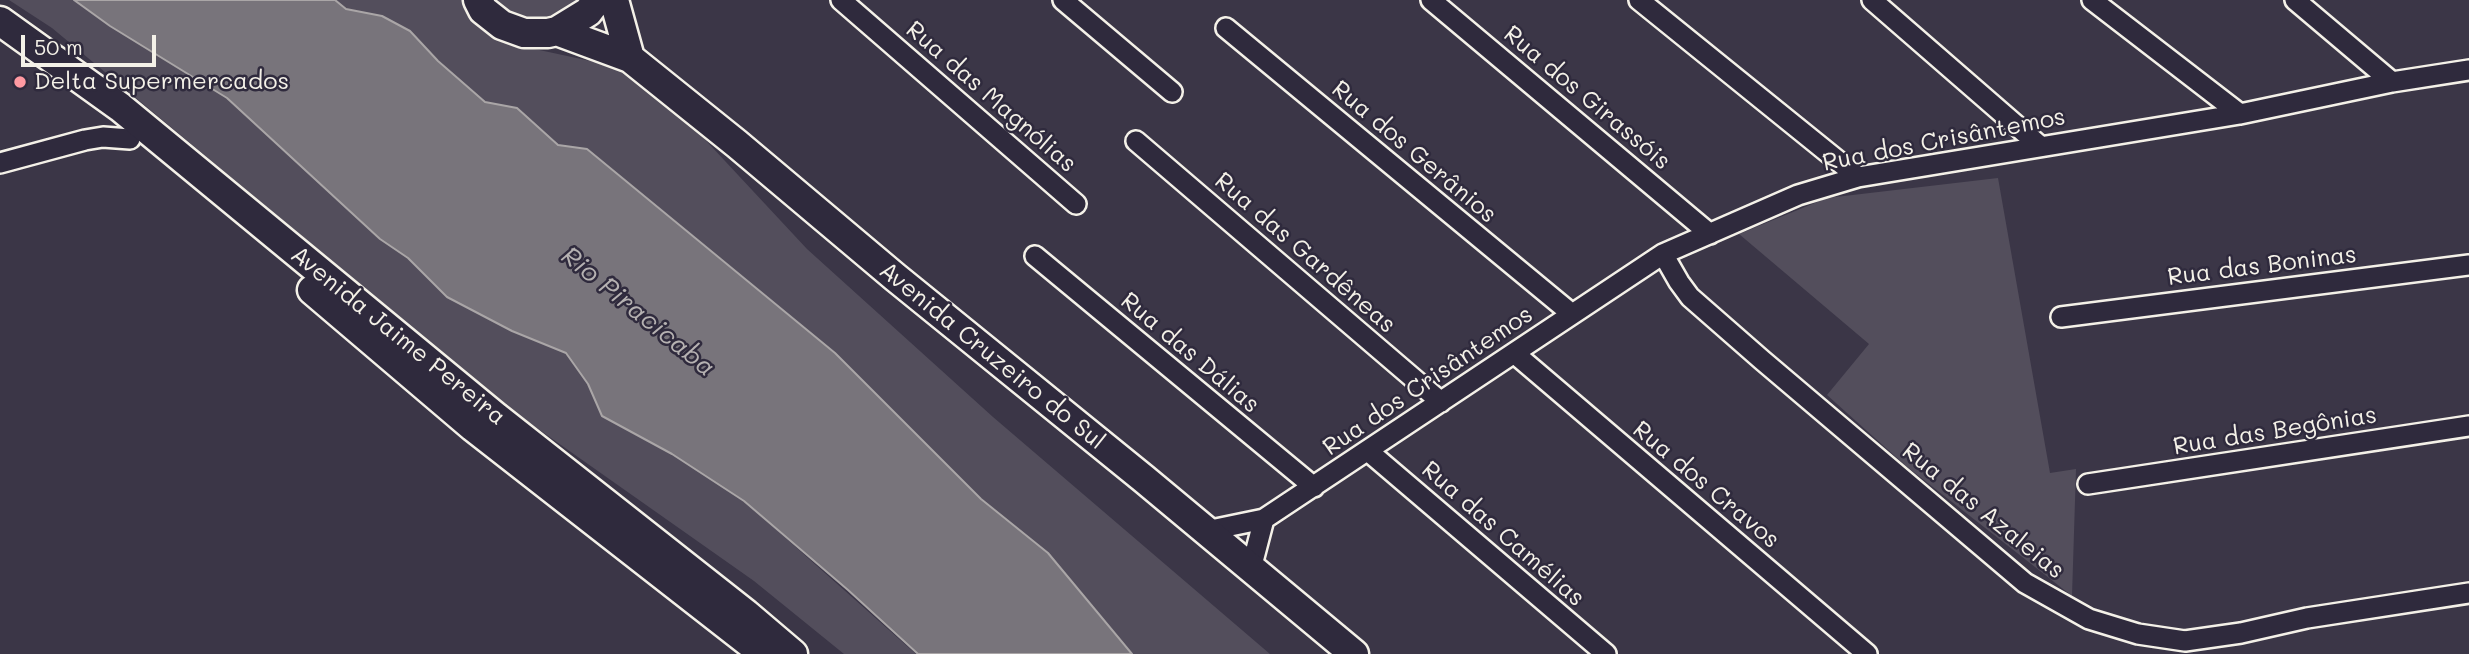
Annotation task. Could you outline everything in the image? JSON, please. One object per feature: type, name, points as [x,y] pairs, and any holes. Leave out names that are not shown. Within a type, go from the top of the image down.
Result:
[{"type":"main road","points":[[478,0],[484,10],[502,25],[524,33],[557,31],[588,12],[597,0]]},
{"type":"main road","points":[[614,0],[630,58]]},
{"type":"main road","name":"Avenida Jaime Pereira","points":[[0,21],[120,107],[496,417],[793,654]]},
{"type":"main road","name":"Avenida Cruzeiro do Sul","points":[[557,31],[630,58],[1354,654]]},
{"type":"main road","name":"Avenida Jaime Pereira","points":[[0,43],[30,62],[130,139],[473,427],[764,654]]},
{"type":"street","name":"Rua das Magnólias","points":[[841,0],[1076,204]]},
{"type":"street","points":[[1063,0],[1172,92]]},
{"type":"street","name":"Rua dos Girassóis","points":[[1431,0],[1710,234]]},
{"type":"street","points":[[1639,0],[1857,177]]},
{"type":"street","points":[[1872,0],[2040,146]]},
{"type":"street","points":[[2092,0],[2240,114]]},
{"type":"street","points":[[2295,0],[2392,82]]},
{"type":"street","name":"Rua dos Gerânios","points":[[1226,28],[1572,314]]},
{"type":"street","name":"Rua dos Crisântemos","points":[[1206,531],[1264,519],[1663,254],[1798,195],[1857,177],[2240,114],[2392,82],[2469,70]]},
{"type":"street","points":[[0,163],[103,136],[130,139]]},
{"type":"street","name":"Rua das Gardêneas","points":[[1136,141],[1441,402]]},
{"type":"street","name":"Rua das Azaleias","points":[[1663,254],[1690,297],[1762,360],[2025,583],[2089,619],[2138,634],[2185,641],[2241,634],[2307,618],[2469,593]]},
{"type":"street","name":"Rua das Dálias","points":[[1035,256],[1314,487]]},
{"type":"street","name":"Rua das Boninas","points":[[2061,317],[2469,265]]},
{"type":"street","name":"Rua dos Cravos","points":[[1514,353],[1867,654]]},
{"type":"street","name":"Rua das Begônias","points":[[2088,484],[2469,426]]},
{"type":"street","name":"Rua das Camélias","points":[[1368,451],[1606,654]]},
{"type":"street","points":[[1251,569],[1264,519]]},
{"type":"shaded area","points":[[9,0],[74,0],[110,26],[227,98],[380,239],[408,258],[447,297],[512,331],[566,353],[588,384],[602,416],[672,454],[744,501],[916,654],[844,654],[754,581],[507,407],[52,28]]},
{"type":"shaded area","points":[[335,0],[464,0],[495,31],[530,48],[623,68],[698,132],[807,249],[993,417],[1270,654],[1132,654],[1048,553],[981,499],[835,353],[731,267],[587,149],[558,145],[517,108],[485,102],[410,31],[382,16],[346,9]]},
{"type":"shaded area","points":[[487,0],[586,0],[556,22],[517,21]]},
{"type":"shaded area","points":[[1998,178],[2050,473],[2076,469],[2072,596],[1906,466],[1827,395],[1869,344],[1739,234],[1827,198]]},
{"type":"water","name":"Rio Piracicaba","points":[[74,0],[335,0],[346,9],[382,16],[410,31],[438,61],[485,102],[517,108],[558,145],[587,149],[835,353],[981,499],[1048,553],[1132,654],[918,654],[744,501],[672,454],[602,416],[588,384],[566,353],[512,331],[447,297],[408,258],[380,239],[227,98],[110,26]]},
{"type":"place","name":"Delta Supermercados","points":[[20,82]]}]
